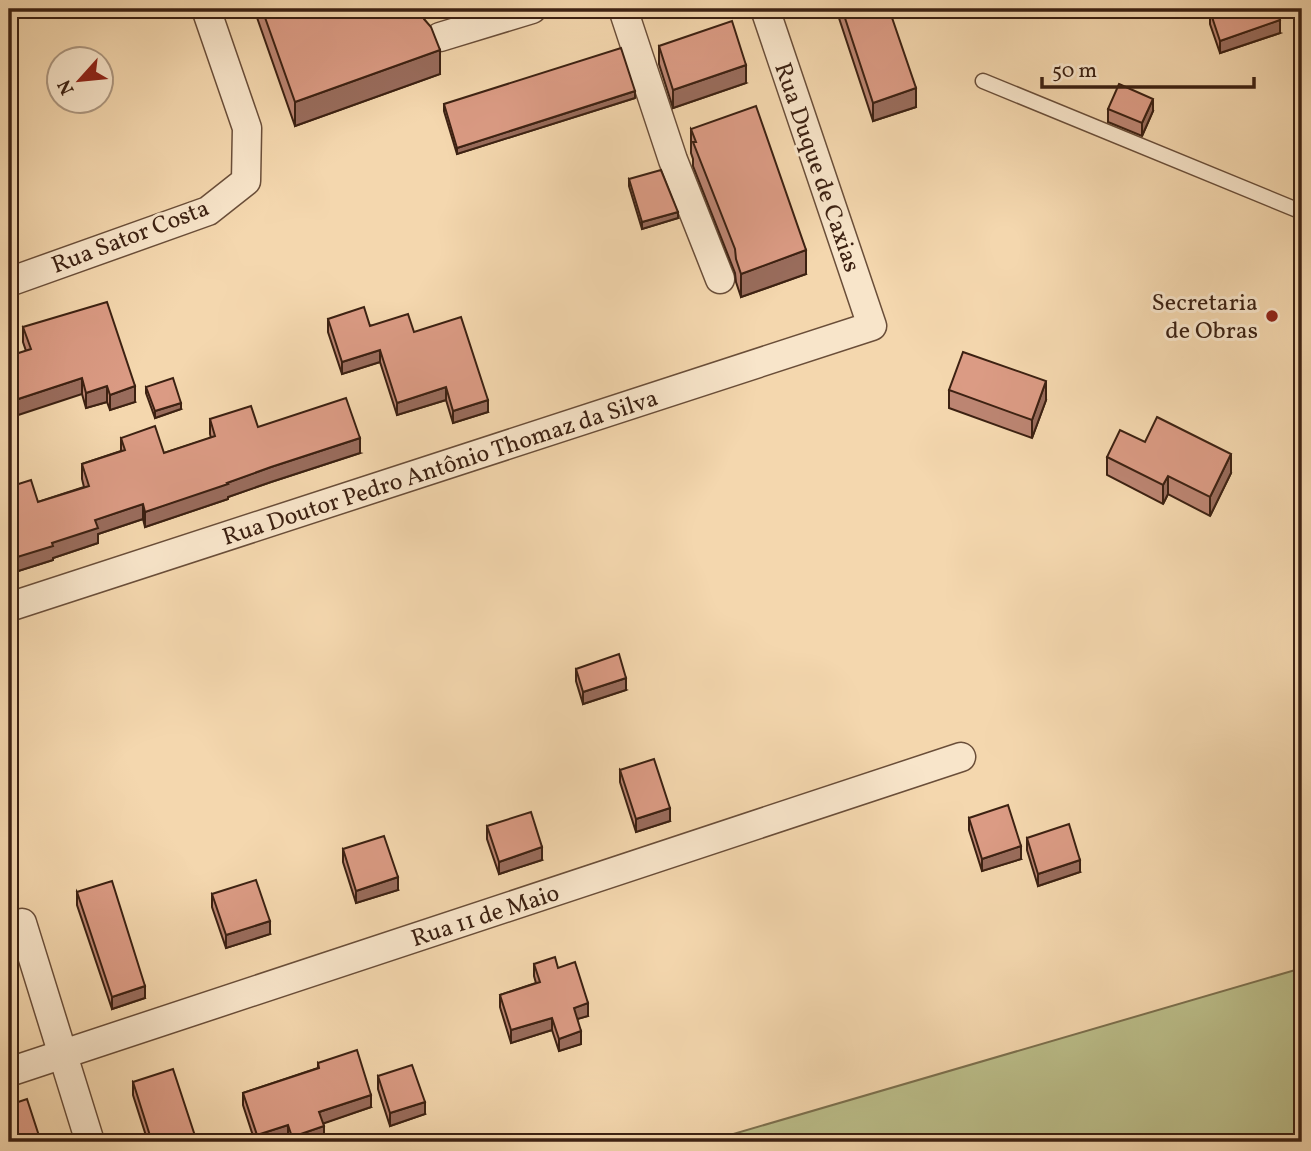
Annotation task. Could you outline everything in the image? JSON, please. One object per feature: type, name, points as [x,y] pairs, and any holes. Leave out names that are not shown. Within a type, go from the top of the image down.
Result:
[{"type":"street","name":"Rua Sator Costa","points":[[9,282],[208,211],[246,181],[247,128],[206,9]]},
{"type":"street","points":[[440,37],[532,9]]},
{"type":"street","points":[[623,9],[673,160],[720,279]]},
{"type":"street","name":"Rua Duque de Caxias","points":[[765,9],[872,326]]},
{"type":"street","name":"Rua Doutor Pedro Antônio Thomaz da Silva","points":[[9,607],[872,326]]},
{"type":"street","name":"Rua 11 de Maio","points":[[9,1072],[961,757]]},
{"type":"street","points":[[22,923],[90,1142]]},
{"type":"lane","points":[[983,81],[1302,212]]},
{"type":"green space","points":[[1302,968],[1302,1142],[706,1142]]},
{"type":"building","points":[[262,9],[424,9],[424,19],[431,27],[440,50],[295,102]]},
{"type":"building","points":[[842,9],[889,9],[916,88],[873,103]]},
{"type":"building","points":[[1276,9],[1280,20],[1220,41],[1210,11]]},
{"type":"building","points":[[732,21],[746,65],[673,90],[659,46]]},
{"type":"building","points":[[621,48],[635,91],[457,148],[444,104]]},
{"type":"building","points":[[1119,84],[1153,99],[1142,123],[1108,109]]},
{"type":"building","points":[[756,106],[806,250],[741,274],[735,249],[693,142],[696,142],[691,129]]},
{"type":"building","points":[[661,170],[678,212],[642,222],[629,179]]},
{"type":"building","points":[[107,302],[135,386],[110,395],[107,386],[86,393],[82,378],[9,402],[9,356],[31,349],[23,327]]},
{"type":"building","points":[[364,307],[370,326],[408,314],[414,332],[461,317],[488,400],[453,411],[446,387],[397,403],[380,350],[342,362],[328,319]]},
{"type":"building","points":[[963,352],[1046,381],[1032,420],[949,390]]},
{"type":"building","points":[[173,378],[181,403],[155,411],[146,387]]},
{"type":"building","points":[[346,398],[360,438],[145,512],[143,504],[95,520],[98,528],[9,561],[9,487],[31,480],[38,502],[89,486],[82,464],[125,450],[121,438],[155,426],[164,453],[215,436],[210,419],[251,406],[258,427]]},
{"type":"building","points":[[1157,417],[1231,454],[1210,497],[1168,476],[1163,485],[1107,457],[1120,430],[1145,442]]},
{"type":"building","points":[[619,654],[626,678],[583,692],[576,669]]},
{"type":"building","points":[[654,759],[670,808],[636,819],[620,770]]},
{"type":"building","points":[[1008,805],[1021,846],[982,859],[969,818]]},
{"type":"building","points":[[531,812],[542,847],[499,862],[487,826]]},
{"type":"building","points":[[1069,824],[1080,860],[1038,874],[1027,838]]},
{"type":"building","points":[[384,836],[398,877],[356,891],[343,849]]},
{"type":"building","points":[[256,880],[270,921],[226,935],[212,894]]},
{"type":"building","points":[[112,881],[145,986],[112,997],[77,892]]},
{"type":"building","points":[[555,957],[558,968],[575,962],[588,1003],[574,1008],[581,1031],[559,1039],[552,1018],[511,1030],[500,995],[540,982],[534,964]]},
{"type":"building","points":[[357,1050],[371,1095],[319,1112],[324,1126],[292,1137],[288,1125],[257,1135],[243,1093],[319,1068],[318,1063]]},
{"type":"building","points":[[412,1065],[425,1102],[390,1113],[378,1076]]},
{"type":"building","points":[[173,1069],[197,1142],[152,1142],[133,1082]]},
{"type":"building","points":[[27,1099],[41,1142],[9,1142],[9,1105]]},
{"type":"place","name":"Secretaria de Obras","points":[[1272,316]]}]
